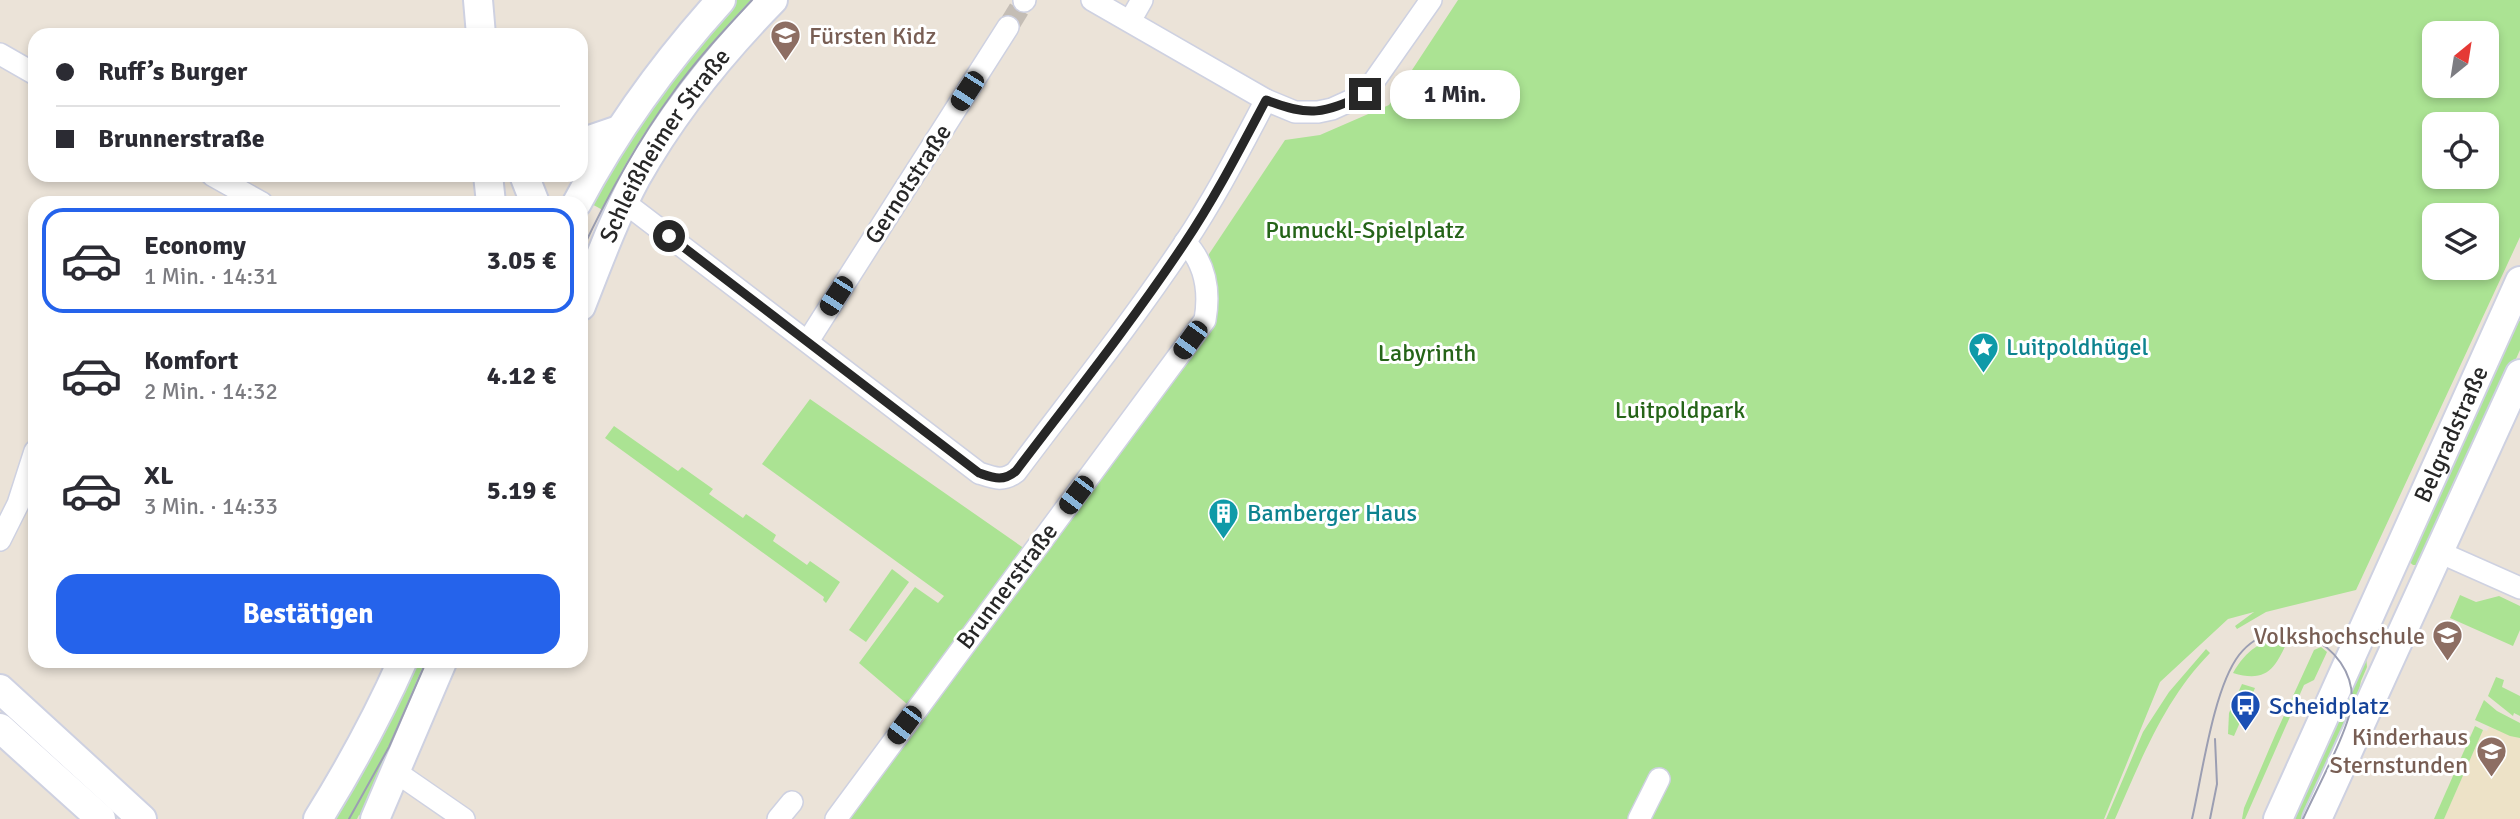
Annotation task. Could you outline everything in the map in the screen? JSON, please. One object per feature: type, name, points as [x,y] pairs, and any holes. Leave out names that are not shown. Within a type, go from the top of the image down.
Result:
[{"type":"main road","points":[[478,0],[480,28]]},
{"type":"main road","name":"Schleißheimer Straße","points":[[581,196],[619,130],[676,52],[721,0]]},
{"type":"main road","name":"Schleißheimer Straße","points":[[588,289],[624,202],[651,152],[688,98],[741,33],[773,0]]},
{"type":"main road","points":[[588,141],[619,130]]},
{"type":"main road","name":"Belgradstraße","points":[[2278,819],[2520,281]]},
{"type":"main road","name":"Belgradstraße","points":[[2317,819],[2520,374]]},
{"type":"main road","points":[[2384,587],[2434,562]]},
{"type":"main road","points":[[318,819],[383,703],[399,668]]},
{"type":"main road","points":[[375,819],[439,668]]},
{"type":"main road","points":[[0,689],[142,819]]},
{"type":"main road","points":[[0,728],[101,819]]},
{"type":"street","points":[[1092,0],[1266,100],[1295,111],[1318,112],[1332,109],[1365,94],[1431,0]]},
{"type":"street","points":[[1130,21],[1142,0]]},
{"type":"street","name":"Gernotstraße","points":[[808,341],[1008,27]]},
{"type":"street","points":[[0,54],[28,70]]},
{"type":"street","points":[[624,202],[979,473],[998,480],[1008,478],[1016,471],[1185,242],[1227,173],[1266,100]]},
{"type":"street","points":[[224,182],[250,196]]},
{"type":"street","name":"Brunnerstraße","points":[[836,819],[1205,320],[1209,299],[1204,273],[1197,254],[1185,242]]},
{"type":"street","points":[[0,540],[18,504],[28,473]]},
{"type":"street","points":[[2434,562],[2520,588]]},
{"type":"street","points":[[396,772],[464,819]]},
{"type":"street","points":[[1639,819],[1659,779]]},
{"type":"street","points":[[778,819],[792,802]]},
{"type":"shaded area","name":"Kinderhaus Sternstunden","points":[[2489,727],[2520,738],[2520,819],[2444,819],[2483,730],[2487,731]]},
{"type":"green space","points":[[734,0],[762,0],[610,214],[588,202],[642,115]]},
{"type":"green space","name":"Luitpoldpark","points":[[1458,0],[2520,0],[2520,237],[2356,590],[2266,612],[2237,629],[2235,626],[2254,612],[2228,619],[2160,682],[2104,819],[839,819],[1205,320],[1204,273],[1209,254],[1285,140],[1320,135],[1389,105]]},
{"type":"green space","points":[[2514,318],[2520,321],[2520,350],[2427,557],[2418,565],[2413,565],[2407,560]]},
{"type":"green space","points":[[810,399],[1025,549],[907,704],[859,663],[915,587],[938,603],[944,596],[762,464]]},
{"type":"green space","points":[[614,426],[678,471],[682,467],[713,489],[709,494],[743,518],[746,514],[776,535],[773,541],[807,565],[810,561],[840,582],[826,603],[824,597],[605,438]]},
{"type":"green space","points":[[892,569],[909,582],[866,642],[849,630]]},
{"type":"green space","points":[[2460,595],[2476,602],[2499,596],[2520,606],[2520,630],[2513,646],[2450,618]]},
{"type":"green space","points":[[2290,636],[2276,663],[2264,674],[2245,676],[2233,673],[2256,647],[2272,639]]},
{"type":"green space","points":[[2321,647],[2327,652],[2314,680],[2304,685],[2245,819],[2242,819],[2244,808],[2314,650]]},
{"type":"green space","points":[[2206,649],[2210,653],[2179,690],[2155,732],[2115,819],[2106,819],[2143,732],[2169,692]]},
{"type":"green space","points":[[2366,656],[2367,667],[2361,681],[2352,722],[2310,819],[2289,819]]},
{"type":"green space","points":[[410,668],[431,668],[366,819],[359,815],[357,819],[336,819]]},
{"type":"green space","points":[[2496,677],[2504,680],[2502,687],[2520,696],[2520,716],[2514,713],[2513,716],[2488,696]]},
{"type":"green space","points":[[2242,684],[2255,688],[2234,736],[2228,734],[2229,713]]},
{"type":"green space","points":[[2484,700],[2497,711],[2520,723],[2520,738],[2475,720]]},
{"type":"green space","points":[[2475,726],[2483,730],[2444,819],[2434,819]]},
{"type":"tunnel","points":[[1008,27],[1024,1]]},
{"type":"tram line","points":[[588,238],[646,132],[681,81],[752,0]]},
{"type":"tram line","points":[[2192,819],[2215,710],[2230,670],[2239,655],[2255,641],[2273,633],[2292,633],[2310,638],[2327,648],[2341,662],[2349,680],[2352,701],[2346,726],[2303,819]]},
{"type":"tram line","points":[[349,819],[389,747],[423,668]]},
{"type":"tram line","points":[[2210,819],[2217,784],[2215,739]]},
{"type":"place","name":"Fürsten Kidz","points":[[786,63]]},
{"type":"place","name":"Luitpoldhügel","points":[[1983,374]]},
{"type":"place","name":"Bamberger Haus","points":[[1224,540]]},
{"type":"place","name":"Volkshochschule","points":[[2448,663]]},
{"type":"place","name":"Scheidplatz","points":[[2246,733]]},
{"type":"place","name":"Kinderhaus Sternstunden","points":[[2491,778]]},
{"type":"route","points":[[669,236],[979,473],[998,480],[1008,478],[1088,376],[1185,242],[1227,173],[1266,100],[1295,111],[1318,112],[1332,109],[1365,94]]},
{"type":"park label","name":"Pumuckl-Spielplatz","points":[[1365,230]]},
{"type":"park label","name":"Labyrinth","points":[[1427,353]]}]
